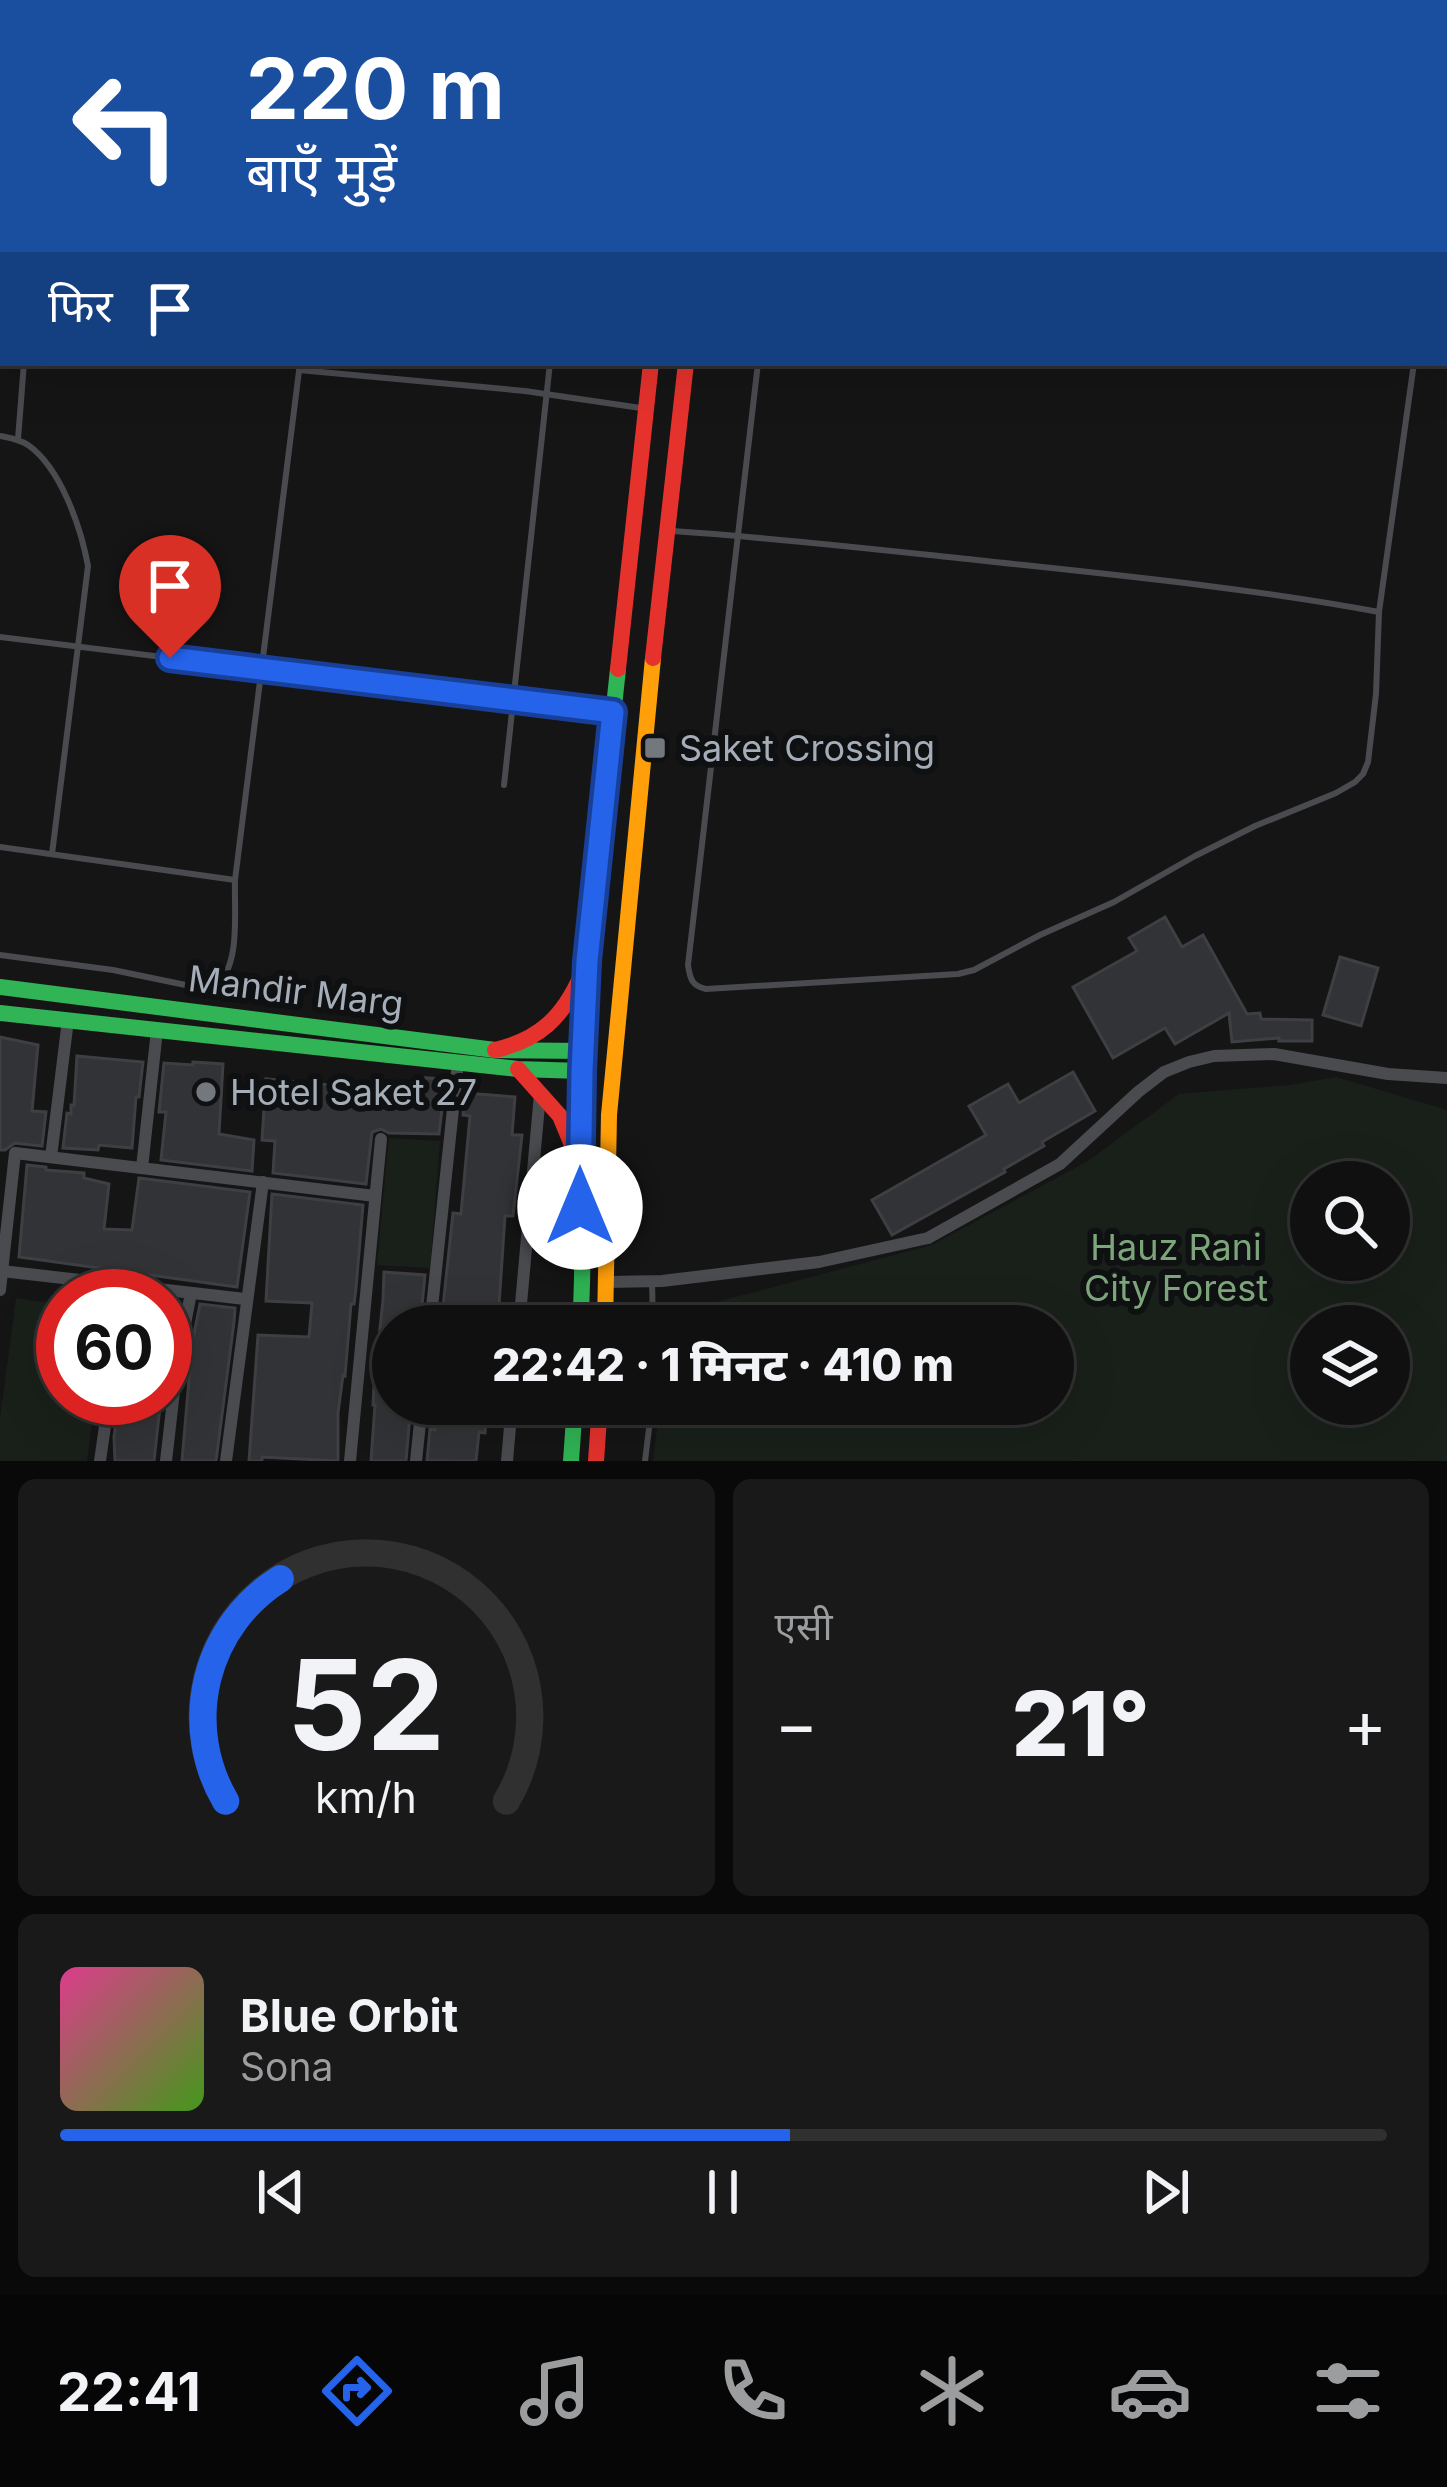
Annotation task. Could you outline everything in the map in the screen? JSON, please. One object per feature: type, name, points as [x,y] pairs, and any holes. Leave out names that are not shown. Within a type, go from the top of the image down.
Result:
[{"type":"main road","points":[[581,1305],[580,1166],[587,961],[651,366]]},
{"type":"main road","points":[[606,1305],[614,1054],[686,366]]},
{"type":"main road","points":[[619,665],[651,668]]},
{"type":"main road","points":[[495,1049],[523,1044],[555,1023],[572,1000],[587,961]]},
{"type":"main road","name":"Mandir Marg","points":[[0,987],[583,1061]]},
{"type":"main road","name":"Mandir Marg","points":[[0,1012],[518,1069],[583,1061]]},
{"type":"main road","points":[[518,1069],[560,1116],[580,1166]]},
{"type":"main road","points":[[571,1461],[574,1425]]},
{"type":"main road","points":[[596,1461],[599,1425]]},
{"type":"street","points":[[51,1157],[68,1020]]},
{"type":"street","points":[[142,1168],[157,1030]]},
{"type":"street","points":[[607,1282],[819,1262],[928,1238],[1060,1164],[1138,1092],[1164,1072],[1189,1062],[1214,1056],[1274,1054],[1388,1074],[1447,1078]]},
{"type":"street","points":[[432,1305],[458,1062]]},
{"type":"street","points":[[521,1305],[540,1091]]},
{"type":"street","points":[[350,1461],[382,1139]]},
{"type":"street","points":[[0,1150],[376,1196]]},
{"type":"street","points":[[0,1290],[15,1153]]},
{"type":"street","points":[[226,1461],[262,1183]]},
{"type":"street","points":[[2,1271],[36,1276]]},
{"type":"street","points":[[192,1293],[245,1299]]},
{"type":"street","points":[[100,1461],[105,1425]]},
{"type":"street","points":[[166,1461],[170,1425]]},
{"type":"street","points":[[416,1461],[420,1425]]},
{"type":"street","points":[[507,1461],[510,1425]]},
{"type":"lane","points":[[18,439],[24,366]]},
{"type":"lane","points":[[0,955],[216,988],[225,978],[232,960],[236,880],[299,366],[646,409]]},
{"type":"lane","points":[[504,785],[550,366]]},
{"type":"lane","points":[[758,366],[688,965],[690,979],[696,987],[706,989],[974,970],[1114,902],[1232,837],[1348,787],[1368,762],[1379,611],[1414,366]]},
{"type":"lane","points":[[0,436],[18,439],[44,461],[73,512],[88,566],[52,854]]},
{"type":"lane","points":[[666,530],[1120,575],[1379,611]]},
{"type":"lane","points":[[0,637],[613,712]]},
{"type":"lane","points":[[0,847],[236,880]]},
{"type":"lane","points":[[652,1281],[653,1305]]},
{"type":"lane","points":[[645,1461],[649,1425]]},
{"type":"green space","name":"Hauz Rani City Forest","points":[[1336,1077],[1447,1110],[1447,1461],[653,1461],[657,1425],[1074,1425],[1074,1305],[705,1305],[932,1245],[1088,1161],[1179,1094]]},
{"type":"green space","points":[[389,1138],[440,1141],[430,1268],[377,1265]]},
{"type":"green space","points":[[16,1298],[36,1301],[36,1425],[92,1425],[87,1461],[0,1461],[0,1419]]},
{"type":"building","points":[[1165,917],[1182,947],[1203,935],[1247,1014],[1260,1013],[1261,1019],[1312,1020],[1312,1041],[1232,1042],[1229,1013],[1175,1044],[1165,1028],[1113,1058],[1073,987],[1137,951],[1129,938]]},
{"type":"building","points":[[1340,957],[1378,968],[1361,1026],[1323,1015]]},
{"type":"building","points":[[0,1037],[38,1045],[32,1111],[46,1112],[42,1146],[15,1143],[0,1150]]},
{"type":"building","points":[[77,1056],[143,1062],[132,1148],[63,1148],[67,1113],[71,1114],[74,1105]]},
{"type":"building","points":[[164,1063],[223,1064],[219,1134],[254,1140],[252,1171],[161,1160]]},
{"type":"building","points":[[1073,1072],[1095,1111],[1042,1142],[1044,1146],[1005,1172],[892,1235],[872,1200],[986,1135],[969,1106],[1008,1084],[1019,1103]]},
{"type":"building","points":[[413,1077],[442,1079],[439,1134],[372,1132],[366,1184],[273,1173],[275,1141],[262,1140],[266,1079],[412,1088]]},
{"type":"building","points":[[465,1093],[515,1097],[512,1135],[522,1135],[513,1216],[505,1216],[499,1305],[443,1305],[453,1213],[461,1214],[470,1116],[463,1115]]},
{"type":"building","points":[[27,1165],[84,1173],[84,1178],[109,1184],[104,1229],[132,1230],[139,1178],[250,1192],[237,1287],[192,1281],[192,1269],[106,1269],[19,1257]]},
{"type":"building","points":[[272,1194],[363,1205],[338,1413],[338,1461],[262,1457],[262,1461],[249,1461],[258,1335],[309,1337],[312,1303],[266,1301]]},
{"type":"building","points":[[384,1272],[425,1275],[422,1305],[382,1305]]},
{"type":"building","points":[[200,1304],[235,1308],[216,1461],[182,1461],[185,1425],[192,1425],[192,1344]]},
{"type":"building","points":[[116,1425],[158,1425],[154,1461],[115,1461]]},
{"type":"building","points":[[374,1425],[409,1425],[406,1461],[371,1461]]},
{"type":"building","points":[[435,1425],[486,1425],[485,1433],[479,1432],[476,1461],[427,1461],[430,1429],[435,1430]]},
{"type":"traffic: fast","points":[[581,1305],[584,1020],[618,669]]},
{"type":"traffic: fast","points":[[0,987],[495,1050],[584,1051]]},
{"type":"traffic: fast","points":[[0,1013],[518,1069],[582,1071]]},
{"type":"traffic: fast","points":[[571,1461],[574,1425]]},
{"type":"traffic: slow","points":[[605,1305],[609,1115],[653,658]]},
{"type":"traffic: jam","points":[[618,669],[651,366]]},
{"type":"traffic: jam","points":[[653,658],[686,366]]},
{"type":"traffic: jam","points":[[495,1050],[548,1025],[581,976]]},
{"type":"traffic: jam","points":[[518,1069],[560,1116],[576,1155]]},
{"type":"traffic: jam","points":[[596,1461],[599,1425]]},
{"type":"place","name":"Saket Crossing","points":[[655,748]]},
{"type":"place","name":"Hotel Saket 27","points":[[206,1092]]},
{"type":"route","points":[[170,658],[613,712],[587,961],[580,1207]]}]
